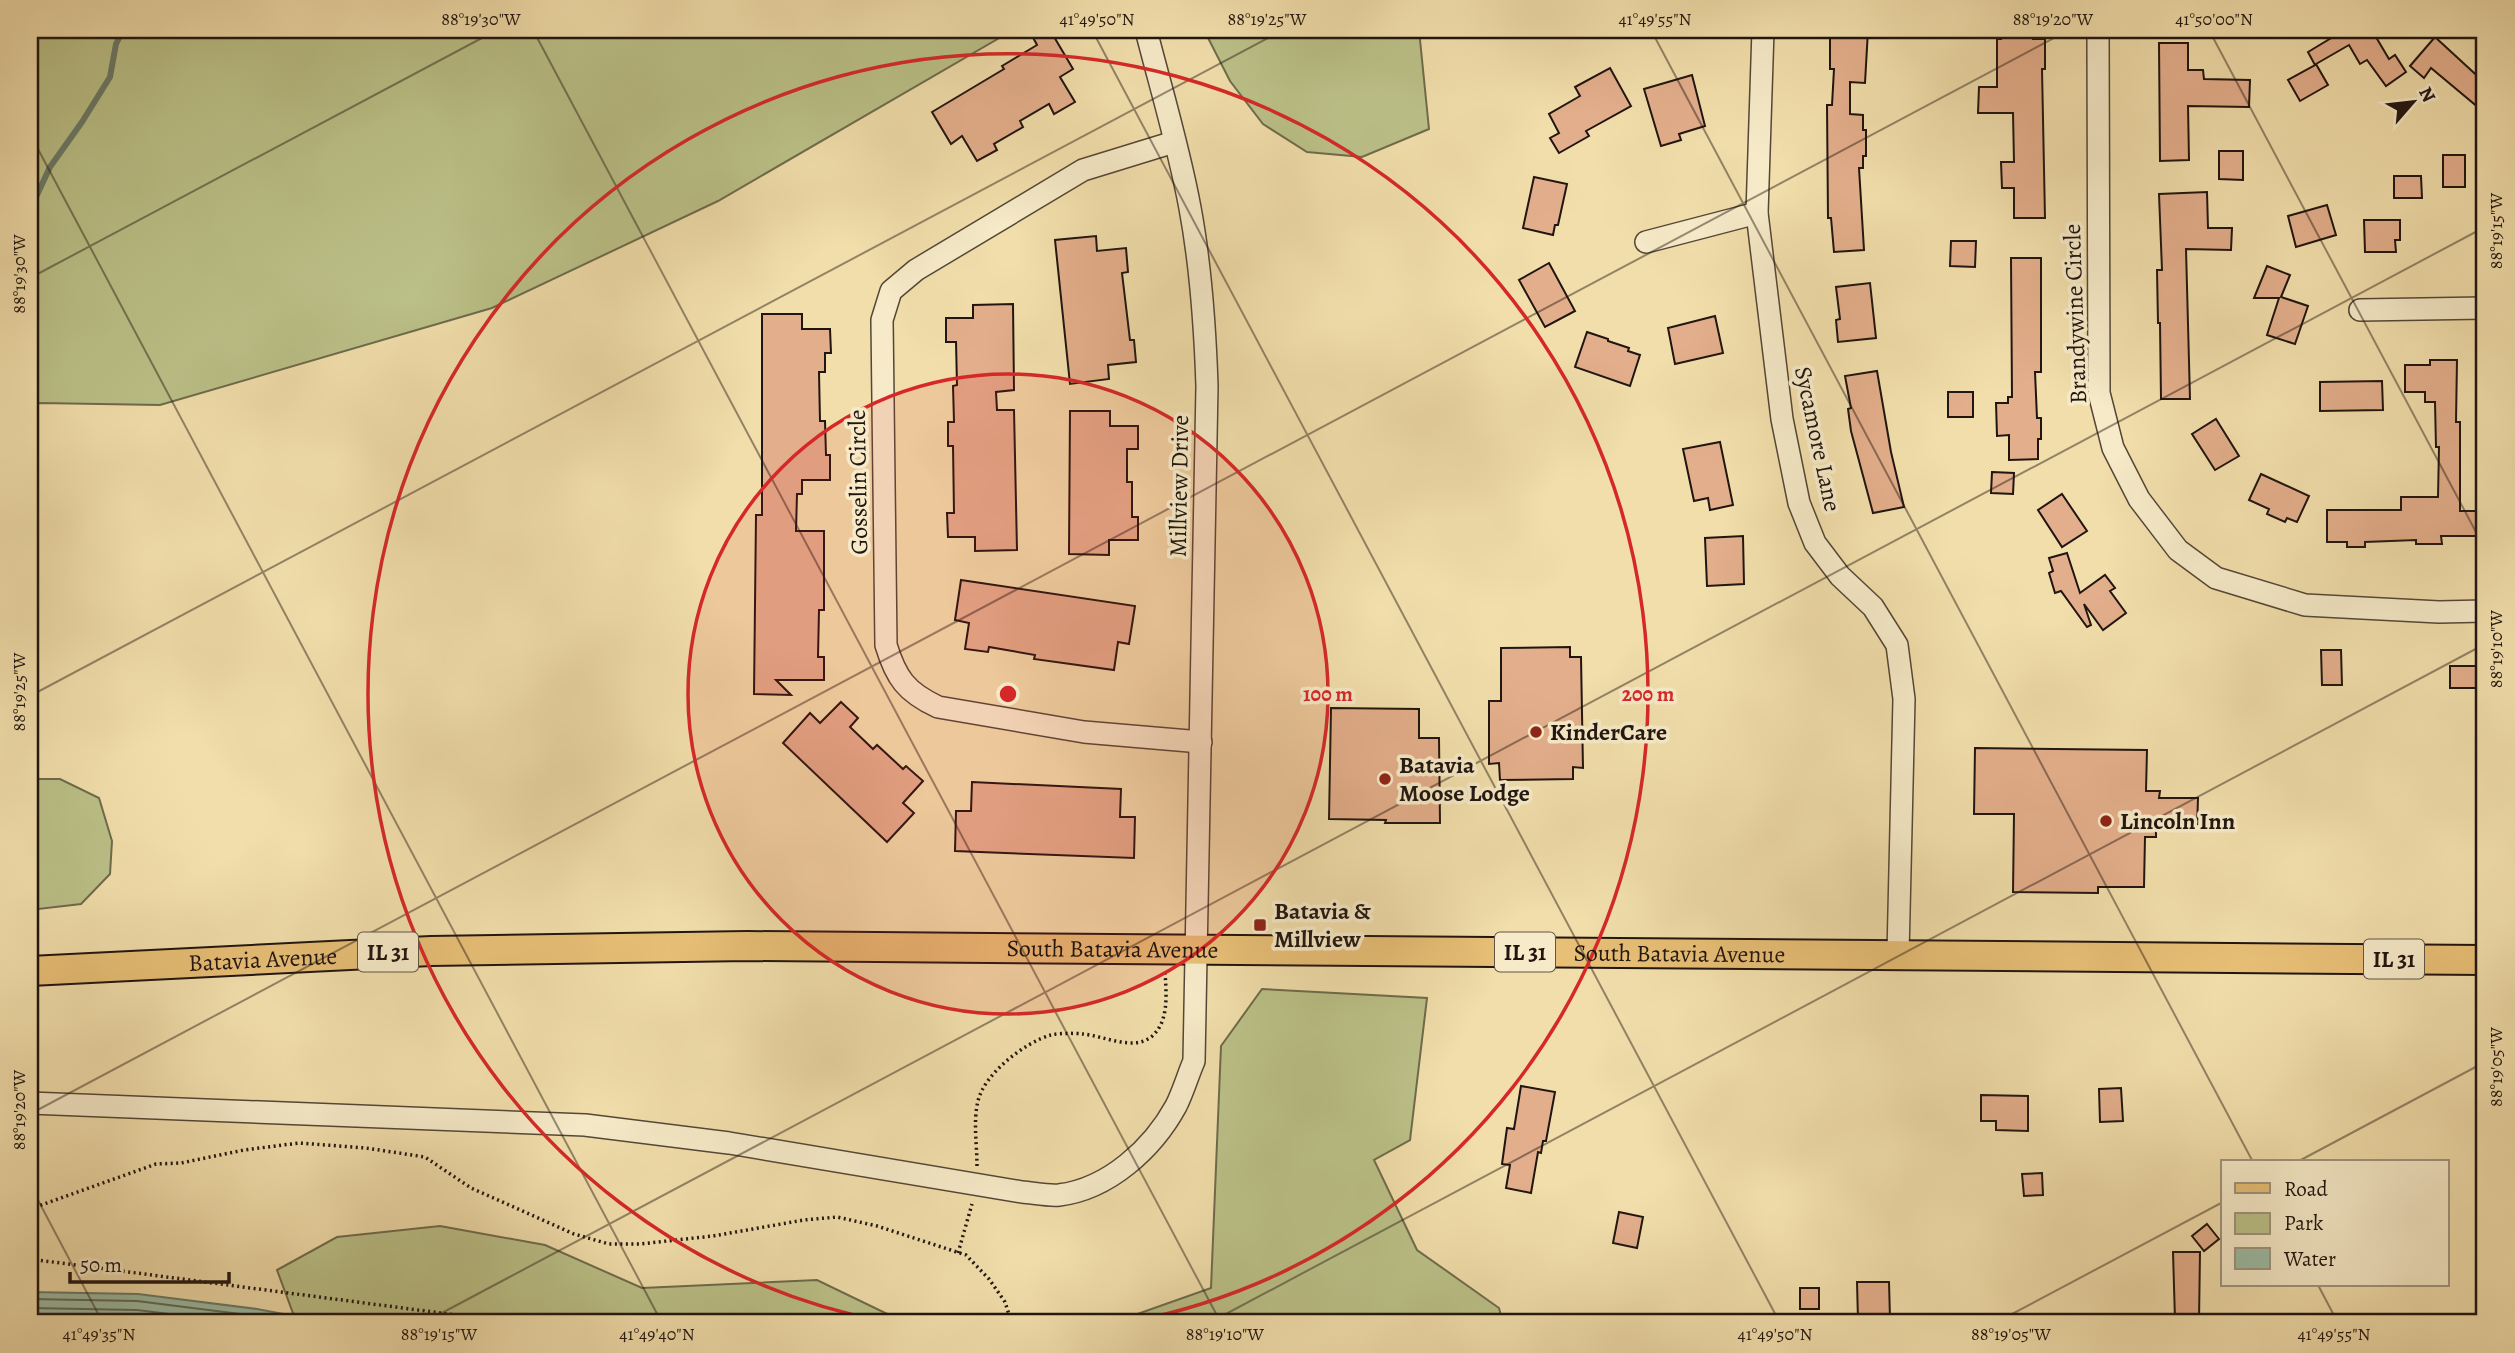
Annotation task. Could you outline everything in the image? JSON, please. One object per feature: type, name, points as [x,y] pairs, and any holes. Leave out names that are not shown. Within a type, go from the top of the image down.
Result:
[{"type":"main road","name":"South Batavia Avenue","points":[[747,946],[2485,960]]},
{"type":"main road","name":"Batavia Avenue","points":[[30,971],[431,951],[747,946]]},
{"type":"street","name":"Millview Drive","points":[[30,1103],[585,1125],[729,1143],[1058,1195],[1085,1189],[1114,1175],[1149,1144],[1175,1106],[1194,1061],[1207,386],[1200,271],[1190,206],[1146,30]]},
{"type":"street","name":"Sycamore Lane","points":[[1763,30],[1757,214],[1782,419],[1799,503],[1815,543],[1840,576],[1873,607],[1897,645],[1903,699],[1898,954]]},
{"type":"street","name":"Brandywine Circle","points":[[2098,30],[2099,393],[2113,448],[2139,499],[2178,551],[2216,578],[2305,605],[2440,612],[2485,611]]},
{"type":"street","name":"Gosselin Circle","points":[[1174,142],[1083,170],[916,270],[891,291],[882,320],[886,645],[903,684],[918,697],[938,707],[1084,732],[1201,742]]},
{"type":"street","points":[[1646,242],[1757,214]]},
{"type":"street","points":[[2360,310],[2485,308]]},
{"type":"path","points":[[958,1253],[976,1184],[978,1101],[993,1073],[1024,1048],[1052,1035],[1082,1033],[1124,1042],[1140,1042],[1152,1037],[1161,1024],[1167,1005],[1164,949]]},
{"type":"path","points":[[30,1209],[156,1164],[181,1163],[244,1150],[299,1143],[366,1148],[425,1157],[471,1188],[573,1234],[609,1244],[640,1244],[713,1236],[837,1217],[877,1226],[966,1255],[989,1279],[1005,1302],[1011,1321],[1009,1323]]},
{"type":"path","points":[[30,1259],[517,1323]]},
{"type":"green space","points":[[30,30],[1013,30],[718,201],[492,308],[160,405],[40,403],[30,406]]},
{"type":"green space","points":[[1204,30],[1419,30],[1429,129],[1362,157],[1307,152],[1263,124],[1230,81]]},
{"type":"green space","points":[[30,779],[60,779],[99,798],[112,841],[110,874],[81,904],[30,910]]},
{"type":"green space","points":[[1262,989],[1427,998],[1410,1140],[1374,1160],[1417,1250],[1499,1308],[1503,1323],[1112,1323],[1211,1288],[1221,1046]]},
{"type":"green space","points":[[440,1226],[545,1245],[642,1288],[817,1280],[906,1323],[312,1323],[294,1316],[277,1270],[337,1237]]},
{"type":"water","points":[[30,1292],[138,1294],[257,1309],[294,1316],[312,1323],[30,1323]]},
{"type":"building","points":[[1029,30],[1050,30],[1073,69],[1060,77],[1075,102],[1054,114],[1049,104],[1020,121],[1023,127],[994,144],[997,150],[977,161],[962,136],[951,144],[932,112],[1004,69],[1002,66],[1037,45]]},
{"type":"building","points":[[1830,30],[1868,30],[1865,83],[1850,82],[1850,114],[1863,115],[1863,130],[1866,130],[1866,156],[1863,156],[1863,168],[1859,168],[1864,250],[1834,252],[1831,218],[1828,218],[1827,105],[1832,105],[1834,69],[1830,69]]},
{"type":"building","points":[[2001,30],[2033,30],[2033,39],[2045,39],[2045,69],[2042,69],[2045,218],[2014,218],[2014,188],[2002,188],[2001,162],[2014,162],[2013,113],[1978,113],[1979,87],[1997,87],[1997,39],[2001,39]]},
{"type":"building","points":[[2340,30],[2376,30],[2373,32],[2389,59],[2395,55],[2406,72],[2386,86],[2367,60],[2360,64],[2349,45],[2316,64],[2328,85],[2300,101],[2288,80],[2315,65],[2308,52],[2341,32]]},
{"type":"building","points":[[2435,37],[2485,83],[2485,113],[2431,68],[2424,78],[2410,66]]},
{"type":"building","points":[[2159,43],[2188,43],[2188,70],[2203,70],[2204,79],[2250,80],[2249,107],[2188,106],[2189,160],[2160,161]]},
{"type":"building","points":[[1610,68],[1631,106],[1586,131],[1589,136],[1559,153],[1550,138],[1559,133],[1549,114],[1580,96],[1575,87]]},
{"type":"building","points":[[1692,75],[1705,126],[1679,134],[1681,140],[1661,146],[1644,89]]},
{"type":"building","points":[[2219,151],[2243,151],[2243,180],[2219,179]]},
{"type":"building","points":[[2443,155],[2465,155],[2465,187],[2443,187]]},
{"type":"building","points":[[2394,176],[2421,176],[2422,198],[2394,198]]},
{"type":"building","points":[[1534,177],[1567,184],[1558,225],[1555,225],[1553,235],[1523,228]]},
{"type":"building","points":[[2207,192],[2208,228],[2232,228],[2231,250],[2186,249],[2190,399],[2161,399],[2157,270],[2162,270],[2159,194]]},
{"type":"building","points":[[2327,205],[2336,235],[2296,247],[2288,216]]},
{"type":"building","points":[[2364,220],[2400,220],[2400,240],[2395,240],[2396,252],[2365,252]]},
{"type":"building","points":[[1096,236],[1097,251],[1126,248],[1128,272],[1122,273],[1130,340],[1134,340],[1136,362],[1108,365],[1109,379],[1070,384],[1055,240]]},
{"type":"building","points":[[1951,241],[1976,241],[1975,267],[1950,266]]},
{"type":"building","points":[[2011,258],[2041,258],[2041,372],[2035,372],[2037,418],[2041,418],[2038,459],[2009,460],[2009,435],[1997,436],[1996,403],[2008,403],[2008,397],[2012,397]]},
{"type":"building","points":[[1549,263],[1575,311],[1545,327],[1519,280]]},
{"type":"building","points":[[2267,266],[2290,275],[2281,297],[2308,306],[2295,344],[2267,335],[2279,298],[2254,298]]},
{"type":"building","points":[[1870,283],[1876,338],[1838,342],[1836,320],[1840,319],[1836,287]]},
{"type":"building","points":[[1013,304],[1014,390],[996,392],[997,410],[1014,410],[1017,550],[975,551],[975,537],[948,537],[947,513],[954,513],[953,446],[948,446],[948,422],[954,422],[953,386],[957,385],[956,342],[946,342],[946,318],[973,318],[973,305]]},
{"type":"building","points":[[762,314],[802,314],[802,329],[830,329],[831,353],[825,353],[825,372],[819,372],[820,421],[825,421],[826,455],[830,455],[830,480],[802,480],[802,494],[797,494],[796,531],[824,531],[824,610],[819,610],[818,657],[824,657],[824,680],[776,680],[791,695],[754,694],[756,515],[762,515]]},
{"type":"building","points":[[1715,316],[1723,353],[1675,364],[1668,328]]},
{"type":"building","points":[[1587,332],[1640,355],[1630,386],[1575,367]]},
{"type":"building","points":[[2430,360],[2457,360],[2456,422],[2460,422],[2460,511],[2485,511],[2485,536],[2441,536],[2442,544],[2416,544],[2416,540],[2365,542],[2365,547],[2347,547],[2347,542],[2327,542],[2327,510],[2401,510],[2401,497],[2438,497],[2439,447],[2436,447],[2435,402],[2425,402],[2425,392],[2405,392],[2405,365],[2430,365]]},
{"type":"building","points":[[1877,371],[1904,507],[1873,513],[1851,431],[1848,409],[1851,408],[1845,376]]},
{"type":"building","points":[[2382,381],[2383,410],[2320,411],[2320,382]]},
{"type":"building","points":[[1948,392],[1973,392],[1973,417],[1948,417]]},
{"type":"building","points":[[1070,411],[1110,411],[1110,426],[1138,426],[1138,449],[1127,449],[1127,482],[1132,482],[1132,517],[1138,517],[1138,540],[1109,540],[1109,555],[1069,554]]},
{"type":"building","points":[[2216,419],[2239,456],[2215,470],[2192,434]]},
{"type":"building","points":[[1720,442],[1733,505],[1710,510],[1708,498],[1694,501],[1683,449]]},
{"type":"building","points":[[1992,472],[2014,473],[2013,494],[1991,493]]},
{"type":"building","points":[[2261,474],[2309,496],[2297,522],[2287,518],[2285,522],[2267,514],[2269,509],[2249,500]]},
{"type":"building","points":[[2062,494],[2087,531],[2062,547],[2038,510]]},
{"type":"building","points":[[1743,536],[1744,584],[1707,586],[1705,538]]},
{"type":"building","points":[[2067,553],[2080,593],[2105,575],[2115,588],[2110,591],[2126,613],[2103,630],[2084,604],[2091,625],[2087,627],[2061,591],[2055,593],[2049,573],[2053,571],[2049,558]]},
{"type":"building","points":[[961,580],[1135,606],[1129,644],[1118,642],[1114,670],[1034,659],[1035,655],[989,647],[988,652],[965,649],[969,623],[955,620]]},
{"type":"building","name":"KinderCare","points":[[1570,647],[1570,657],[1581,657],[1583,768],[1573,767],[1573,779],[1500,780],[1499,763],[1489,764],[1489,701],[1501,701],[1501,648]]},
{"type":"building","points":[[2321,650],[2341,650],[2342,685],[2322,685]]},
{"type":"building","points":[[2450,666],[2485,666],[2485,688],[2450,688]]},
{"type":"building","points":[[841,702],[858,718],[850,727],[873,749],[877,745],[903,769],[906,766],[923,781],[903,803],[914,813],[887,842],[783,743],[810,713],[820,723]]},
{"type":"building","name":"Batavia Moose Lodge","points":[[1331,708],[1419,709],[1419,738],[1439,738],[1440,823],[1329,819]]},
{"type":"building","name":"Lincoln Inn","points":[[1975,748],[2147,750],[2146,791],[2160,791],[2159,798],[2198,798],[2197,829],[2156,829],[2156,837],[2145,837],[2144,887],[2098,887],[2098,893],[2013,892],[2014,814],[1974,814]]},
{"type":"building","points":[[972,782],[1121,789],[1120,817],[1135,817],[1134,858],[955,851],[956,811],[971,811]]},
{"type":"building","points":[[1521,1086],[1555,1092],[1546,1141],[1543,1141],[1541,1153],[1538,1152],[1531,1193],[1506,1188],[1510,1165],[1502,1164],[1507,1128],[1514,1129]]},
{"type":"building","points":[[2121,1088],[2123,1121],[2100,1122],[2099,1089]]},
{"type":"building","points":[[1981,1095],[2028,1096],[2028,1131],[1996,1130],[1996,1121],[1981,1121]]},
{"type":"building","points":[[2042,1173],[2043,1195],[2024,1196],[2022,1174]]},
{"type":"building","points":[[1619,1212],[1643,1217],[1637,1248],[1613,1243]]},
{"type":"building","points":[[2207,1224],[2219,1239],[2204,1251],[2192,1236]]},
{"type":"building","points":[[2173,1252],[2200,1252],[2199,1321],[2175,1320]]},
{"type":"building","points":[[1857,1282],[1889,1282],[1890,1319],[1858,1320]]},
{"type":"building","points":[[1800,1288],[1819,1288],[1819,1309],[1800,1309]]},
{"type":"waterway","points":[[30,210],[50,167],[110,77],[116,44],[123,30]]},
{"type":"place","name":"KinderCare","points":[[1536,732]]},
{"type":"place","name":"Batavia Moose Lodge","points":[[1385,779]]},
{"type":"place","name":"Lincoln Inn","points":[[2106,821]]},
{"type":"place","name":"Batavia & Millview","points":[[1260,925]]}]
